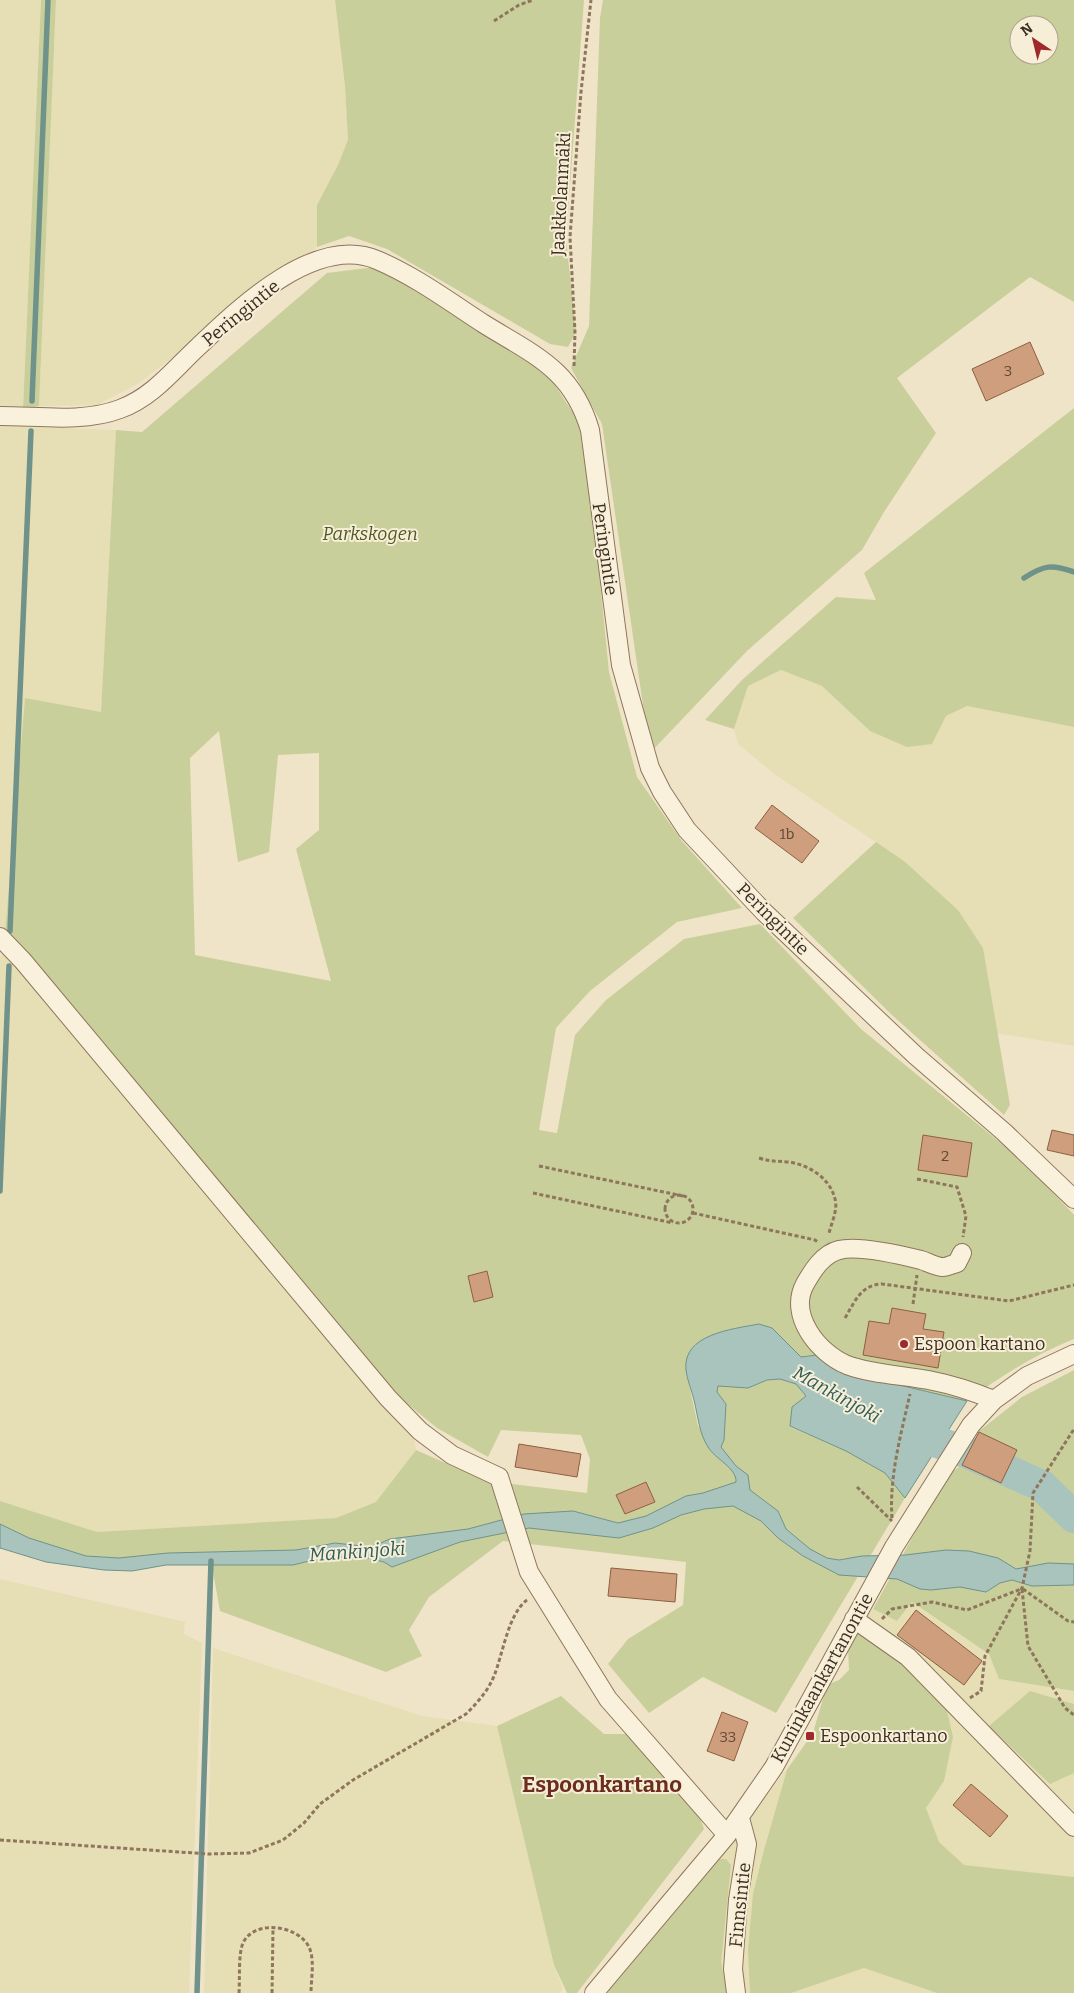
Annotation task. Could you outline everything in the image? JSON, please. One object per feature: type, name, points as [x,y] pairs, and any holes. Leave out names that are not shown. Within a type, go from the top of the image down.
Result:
[{"type":"street","name":"Peringintie","points":[[0,416],[84,417],[121,409],[158,387],[199,346],[255,296],[308,263],[343,254],[376,259],[416,280],[547,364],[573,390],[584,411],[590,430],[621,666],[650,768],[662,792],[687,830],[764,912],[916,1056],[1004,1132],[1074,1199]]},
{"type":"street","points":[[0,937],[36,976],[388,1398],[420,1431],[452,1455],[499,1477],[529,1572],[608,1699],[727,1835]]},
{"type":"street","points":[[962,1253],[957,1263],[943,1267],[919,1260],[847,1248],[831,1252],[816,1266],[804,1286],[799,1302],[802,1318],[814,1340],[830,1355],[847,1365],[884,1374],[931,1380],[971,1391],[994,1400]]},
{"type":"street","name":"Kuninkaankartanontie","points":[[594,1993],[727,1835],[774,1767],[894,1547],[898,1526],[947,1462],[971,1425],[994,1400],[1027,1376],[1074,1354]]},
{"type":"street","points":[[854,1619],[908,1657],[1074,1827]]},
{"type":"street","name":"Finnsintie","points":[[736,1993],[733,1969],[738,1900],[747,1844],[740,1818]]},
{"type":"path","points":[[494,21],[519,5],[533,0]]},
{"type":"path","name":"Jaakkolanmäki","points":[[573,390],[575,332],[570,237],[591,0]]},
{"type":"path","points":[[759,1158],[773,1163],[790,1162],[826,1179],[836,1199],[835,1214],[829,1233]]},
{"type":"path","points":[[533,1193],[673,1222],[685,1222],[692,1213],[690,1200],[683,1196],[538,1166]]},
{"type":"path","points":[[918,1179],[957,1187],[966,1216],[962,1253]]},
{"type":"path","points":[[673,1222],[666,1216],[664,1207],[669,1198],[683,1196]]},
{"type":"path","points":[[692,1213],[815,1240],[831,1252]]},
{"type":"path","points":[[913,1304],[919,1260]]},
{"type":"path","points":[[845,1318],[860,1293],[872,1285],[1009,1301],[1074,1285]]},
{"type":"path","points":[[898,1526],[891,1503],[909,1398]]},
{"type":"path","points":[[957,1708],[980,1691],[986,1656],[1022,1588],[1030,1552],[1033,1493],[1074,1429]]},
{"type":"path","points":[[856,1487],[898,1526]]},
{"type":"path","points":[[892,1610],[932,1602],[967,1610],[1022,1588]]},
{"type":"path","points":[[1022,1588],[1068,1621],[1074,1622]]},
{"type":"path","points":[[1022,1588],[1028,1646],[1065,1708],[1074,1715]]},
{"type":"path","points":[[0,1840],[209,1854],[249,1853],[282,1840],[304,1823],[320,1804],[354,1780],[466,1714],[480,1700],[493,1678],[514,1616],[525,1602],[541,1590]]},
{"type":"path","points":[[239,1993],[241,1945],[253,1930],[263,1928],[297,1933],[310,1948],[312,1961],[311,1993]]},
{"type":"path","points":[[272,1993],[273,1929]]},
{"type":"shaded area","points":[[0,0],[41,0],[23,409],[0,409]]},
{"type":"shaded area","points":[[56,0],[335,0],[345,86],[348,140],[339,165],[317,205],[317,247],[139,383],[97,405],[39,406]]},
{"type":"shaded area","points":[[0,426],[116,430],[101,713],[25,698],[5,933],[0,927]]},
{"type":"shaded area","points":[[781,670],[822,686],[870,731],[932,744],[946,716],[967,706],[1074,727],[1074,1046],[996,1033],[983,948],[958,910],[904,861],[773,773],[738,744],[734,729],[748,686]]},
{"type":"shaded area","points":[[13,954],[413,1433],[416,1450],[376,1503],[336,1518],[97,1532],[0,1501],[0,957]]},
{"type":"shaded area","points":[[0,1579],[185,1622],[184,1634],[202,1643],[189,1993],[0,1993]]},
{"type":"shaded area","points":[[912,1602],[989,1654],[999,1679],[1074,1691],[1074,1993],[607,1993],[720,1859],[813,1733],[827,1685],[839,1680],[849,1670],[848,1645],[857,1629],[873,1609],[897,1621]]},
{"type":"shaded area","points":[[213,1648],[422,1716],[497,1726],[554,1965],[563,1989],[560,1993],[204,1993]]},
{"type":"green space","points":[[41,0],[56,0],[39,406],[23,409]]},
{"type":"green space","points":[[335,0],[584,0],[566,239],[576,332],[568,347],[550,344],[387,249],[349,236],[317,247],[317,205],[338,165],[348,140],[345,86]]},
{"type":"green space","points":[[603,0],[1074,0],[1074,302],[1030,277],[897,378],[936,433],[884,512],[862,550],[747,651],[650,753],[602,424],[571,368],[589,326],[600,18]]},
{"type":"green space","name":"Parkskogen","points":[[375,267],[535,355],[585,431],[609,672],[637,777],[682,841],[742,908],[677,922],[590,991],[556,1028],[539,1130],[557,1133],[575,1035],[606,1000],[684,939],[760,924],[861,1029],[1023,1161],[1074,1215],[1074,1339],[1018,1367],[967,1401],[840,1371],[817,1355],[801,1357],[772,1328],[686,1370],[698,1426],[719,1452],[724,1440],[726,1404],[717,1392],[718,1386],[748,1388],[767,1380],[780,1379],[796,1384],[806,1396],[797,1403],[790,1427],[846,1451],[885,1473],[905,1498],[776,1713],[703,1677],[649,1713],[608,1664],[628,1639],[683,1605],[686,1562],[503,1541],[429,1597],[409,1630],[422,1656],[386,1672],[220,1611],[211,1561],[81,1561],[0,1541],[0,1501],[97,1532],[336,1518],[376,1502],[416,1450],[486,1481],[587,1493],[590,1459],[581,1435],[501,1430],[488,1457],[437,1428],[393,1392],[5,933],[25,698],[101,712],[116,430],[142,432],[327,273]],"holes":[[[219,731],[238,862],[269,852],[278,755],[319,753],[319,830],[296,849],[331,981],[195,955],[190,758]]]},
{"type":"green space","points":[[1074,408],[1074,727],[967,706],[946,716],[932,744],[907,747],[870,731],[822,686],[781,670],[748,686],[734,729],[705,720],[742,680],[836,597],[876,600],[864,573]]},
{"type":"green space","points":[[876,842],[904,861],[958,910],[983,948],[1010,1105],[1004,1115],[893,1016],[793,918]]},
{"type":"green space","points":[[1074,1370],[1074,1691],[999,1679],[989,1654],[912,1602],[897,1621],[873,1609],[946,1476],[962,1465],[1001,1483],[1016,1450],[978,1432],[1022,1397]]},
{"type":"green space","points":[[857,1629],[901,1661],[947,1711],[953,1737],[944,1781],[926,1808],[939,1842],[964,1865],[1074,1877],[1074,1993],[937,1993],[864,1968],[791,1993],[750,1993],[748,1950],[753,1894],[787,1770],[813,1733],[827,1685],[839,1680],[849,1670],[848,1645]]},
{"type":"green space","points":[[1030,1691],[1074,1704],[1074,1773],[1050,1784],[989,1726]]},
{"type":"green space","points":[[561,1696],[604,1734],[627,1734],[700,1817],[704,1829],[577,1993],[567,1993],[554,1965],[497,1726]]},
{"type":"green space","points":[[720,1859],[726,1859],[731,1865],[721,1962],[727,1993],[607,1993]]},
{"type":"water","points":[[759,1324],[772,1328],[801,1357],[817,1355],[840,1371],[967,1401],[905,1498],[885,1473],[846,1451],[790,1426],[792,1407],[806,1396],[796,1384],[780,1379],[767,1380],[748,1388],[718,1386],[717,1392],[726,1404],[724,1440],[721,1447],[736,1466],[748,1475],[750,1490],[778,1511],[786,1529],[810,1549],[827,1558],[839,1560],[862,1556],[905,1555],[946,1550],[969,1551],[998,1558],[1016,1569],[1048,1563],[1074,1564],[1074,1585],[1032,1586],[1012,1580],[1000,1583],[986,1592],[960,1587],[931,1590],[920,1589],[897,1579],[839,1575],[803,1556],[778,1538],[761,1521],[733,1506],[704,1509],[681,1515],[653,1528],[619,1538],[529,1528],[460,1542],[392,1567],[384,1562],[360,1556],[321,1558],[293,1565],[166,1565],[132,1571],[104,1570],[46,1562],[0,1548],[0,1524],[29,1538],[86,1556],[119,1558],[168,1553],[296,1550],[335,1543],[371,1547],[390,1539],[468,1529],[524,1514],[573,1511],[618,1523],[646,1516],[686,1496],[703,1493],[736,1482],[733,1472],[711,1451],[703,1436],[686,1370],[687,1358],[692,1348],[711,1335]]},
{"type":"water","points":[[1041,1495],[1074,1514],[1074,1524],[1049,1508],[1040,1498]]},
{"type":"building","points":[[1030,342],[1044,374],[986,401],[972,369]]},
{"type":"building","points":[[772,805],[819,841],[802,863],[755,828]]},
{"type":"building","points":[[1052,1130],[1074,1135],[1074,1156],[1047,1150]]},
{"type":"building","points":[[923,1135],[972,1143],[967,1177],[918,1170]]},
{"type":"building","points":[[487,1271],[493,1297],[474,1302],[468,1276]]},
{"type":"building","name":"Espoon kartano","points":[[892,1308],[926,1314],[923,1329],[944,1332],[938,1368],[863,1355],[869,1321],[889,1324]]},
{"type":"building","points":[[979,1432],[1017,1450],[1001,1483],[962,1465]]},
{"type":"building","points":[[519,1444],[581,1454],[577,1477],[515,1467]]},
{"type":"building","points":[[646,1482],[655,1502],[625,1514],[616,1495]]},
{"type":"building","points":[[611,1568],[677,1574],[675,1602],[608,1596]]},
{"type":"building","points":[[916,1610],[982,1661],[964,1685],[897,1635]]},
{"type":"building","points":[[722,1712],[748,1722],[734,1761],[707,1751]]},
{"type":"building","points":[[971,1784],[1008,1816],[990,1837],[953,1805]]},
{"type":"waterway","points":[[32,401],[48,0]]},
{"type":"waterway","points":[[10,931],[31,431]]},
{"type":"waterway","points":[[1024,578],[1037,570],[1048,567],[1074,572]]},
{"type":"waterway","points":[[0,1191],[9,966]]},
{"type":"waterway","name":"Mankinjoki","points":[[898,1428],[968,1453],[1042,1486],[1074,1517]]},
{"type":"waterway","points":[[197,1993],[211,1561]]},
{"type":"place","name":"Espoon kartano","points":[[904,1344]]},
{"type":"place","name":"Espoonkartano","points":[[810,1736]]},
{"type":"district","name":"Espoonkartano","points":[[602,1784]]}]
